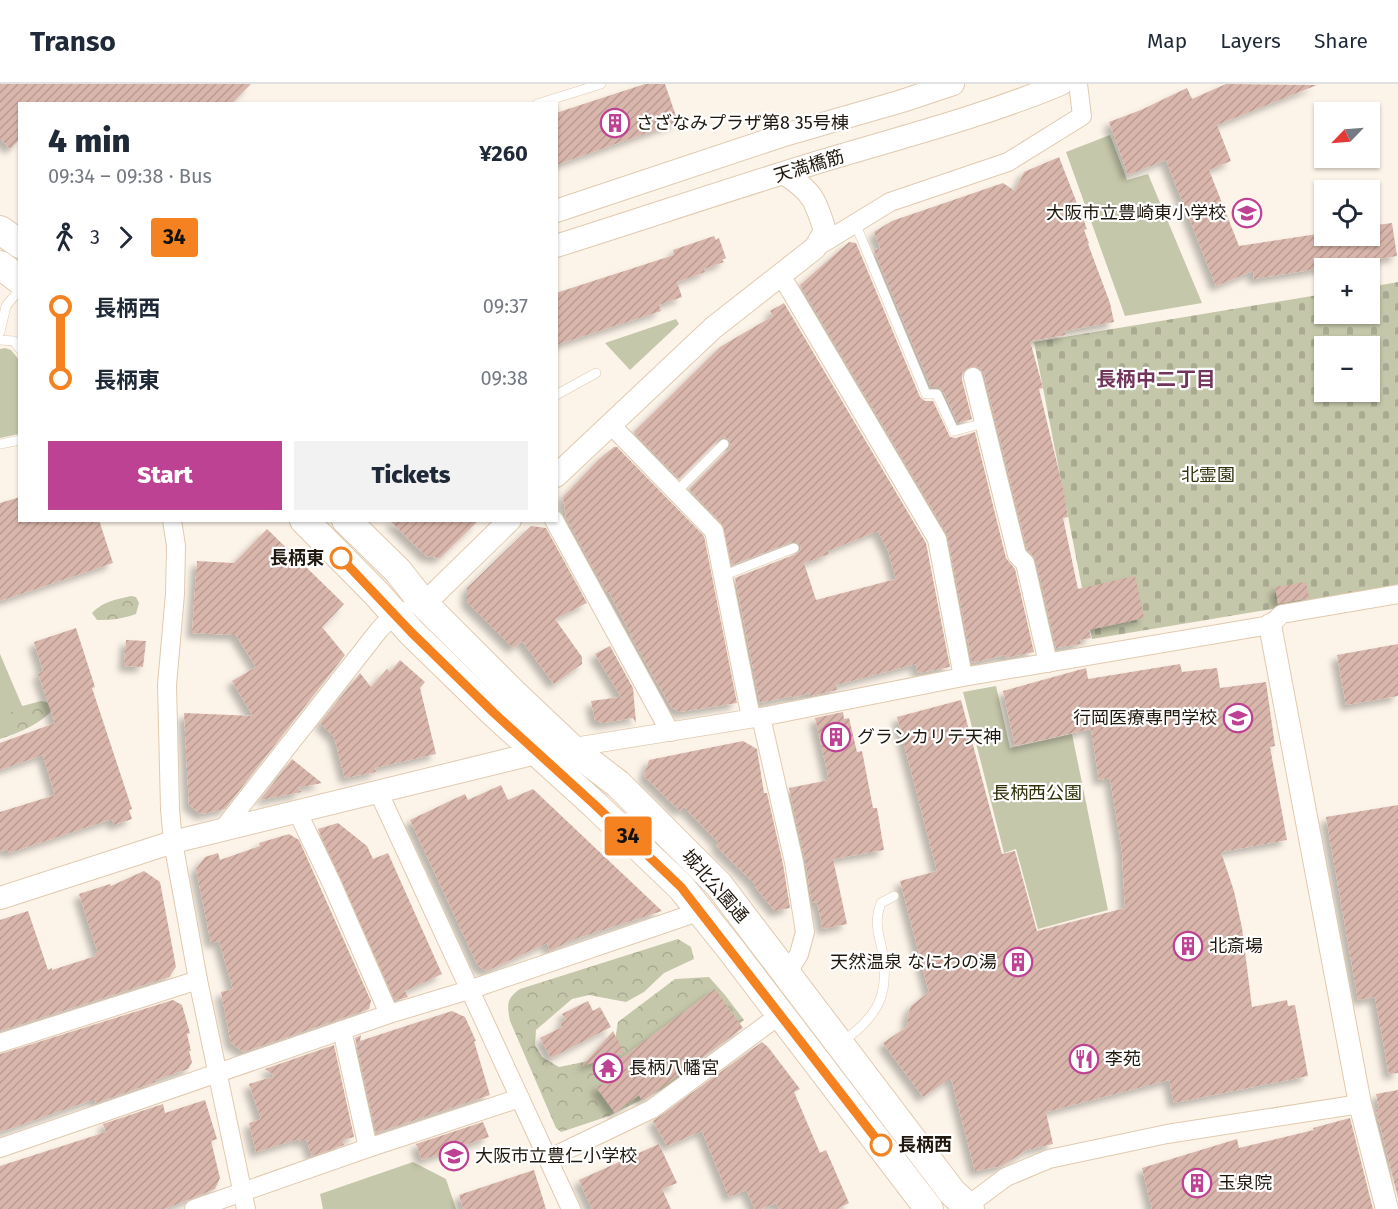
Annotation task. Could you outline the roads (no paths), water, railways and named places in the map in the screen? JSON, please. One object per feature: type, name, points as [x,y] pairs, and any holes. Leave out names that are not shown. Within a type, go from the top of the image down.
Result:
[{"type":"main road","points":[[0,230],[18,243]]},
{"type":"main road","points":[[0,266],[18,279]]},
{"type":"main road","name":"城北公園通","points":[[306,522],[394,614],[536,753],[595,805],[681,887],[929,1209]]},
{"type":"main road","name":"城北公園通","points":[[348,522],[398,571],[424,604],[571,748],[618,784],[720,885],[952,1192],[968,1207]]},
{"type":"street","name":"天満橋筋","points":[[558,210],[781,136],[953,84]]},
{"type":"street","name":"天満橋筋","points":[[558,245],[922,131],[1061,84]]},
{"type":"street","points":[[558,474],[713,328],[815,248],[890,202],[1008,162],[1082,116],[1077,84]]},
{"type":"street","points":[[785,174],[802,185],[814,199],[825,231],[815,248]]},
{"type":"street","points":[[781,274],[937,539],[963,677]]},
{"type":"street","points":[[973,378],[1017,555],[1025,563],[1048,663]]},
{"type":"street","points":[[611,425],[714,531],[722,576],[756,717],[794,862],[805,932],[799,954],[787,974]]},
{"type":"street","points":[[172,522],[176,546],[175,594],[167,685],[173,842],[198,980],[246,1209]]},
{"type":"street","points":[[223,830],[394,614],[424,604],[508,522]]},
{"type":"street","points":[[555,522],[670,732]]},
{"type":"street","points":[[0,898],[173,842],[536,753],[670,732],[963,677],[1270,625],[1282,614],[1398,594]]},
{"type":"street","points":[[1270,625],[1360,1104],[1387,1209]]},
{"type":"street","points":[[378,791],[571,1209]]},
{"type":"street","points":[[297,811],[332,884],[388,1014]]},
{"type":"street","points":[[0,1148],[388,1014],[469,990],[701,911]]},
{"type":"street","points":[[0,1043],[198,980]]},
{"type":"street","points":[[548,1159],[652,1109],[781,1014]]},
{"type":"street","points":[[342,1030],[368,1148]]},
{"type":"street","points":[[194,1209],[520,1098]]},
{"type":"street","points":[[968,1207],[1006,1177],[1049,1159],[1167,1134],[1360,1104]]},
{"type":"lane","points":[[543,102],[601,84]]},
{"type":"lane","points":[[855,223],[926,394],[938,394],[954,431],[984,423]]},
{"type":"lane","points":[[0,332],[6,306],[18,291]]},
{"type":"lane","points":[[0,340],[14,341],[18,346]]},
{"type":"lane","points":[[558,393],[596,373]]},
{"type":"lane","points":[[0,444],[18,440]]},
{"type":"lane","points":[[676,492],[724,444]]},
{"type":"lane","points":[[722,576],[794,548]]},
{"type":"lane","points":[[840,1043],[872,1016],[880,1001],[885,985],[885,969],[876,929],[877,915],[880,903],[894,896]]},
{"type":"place","name":"さざなみプラザ第8 35号棟","points":[[615,123]]},
{"type":"place","name":"大阪市立豊崎東小学校","points":[[1247,213]]},
{"type":"place","name":"長柄東","points":[[341,558]]},
{"type":"place","name":"行岡医療専門学校","points":[[1238,718]]},
{"type":"place","name":"グランカリテ天神","points":[[836,737]]},
{"type":"place","name":"北斎場","points":[[1188,946]]},
{"type":"place","name":"天然温泉 なにわの湯","points":[[1018,962]]},
{"type":"place","name":"李苑","points":[[1084,1059]]},
{"type":"place","name":"長柄八幡宮","points":[[608,1068]]},
{"type":"place","name":"長柄西","points":[[881,1145]]},
{"type":"place","name":"大阪市立豊仁小学校","points":[[454,1156]]},
{"type":"place","name":"玉泉院","points":[[1197,1183]]},
{"type":"district","name":"長柄中二丁目","points":[[1156,379]]},
{"type":"park label","name":"北霊園","points":[[1208,475]]},
{"type":"park label","name":"長柄西公園","points":[[1037,793]]}]
